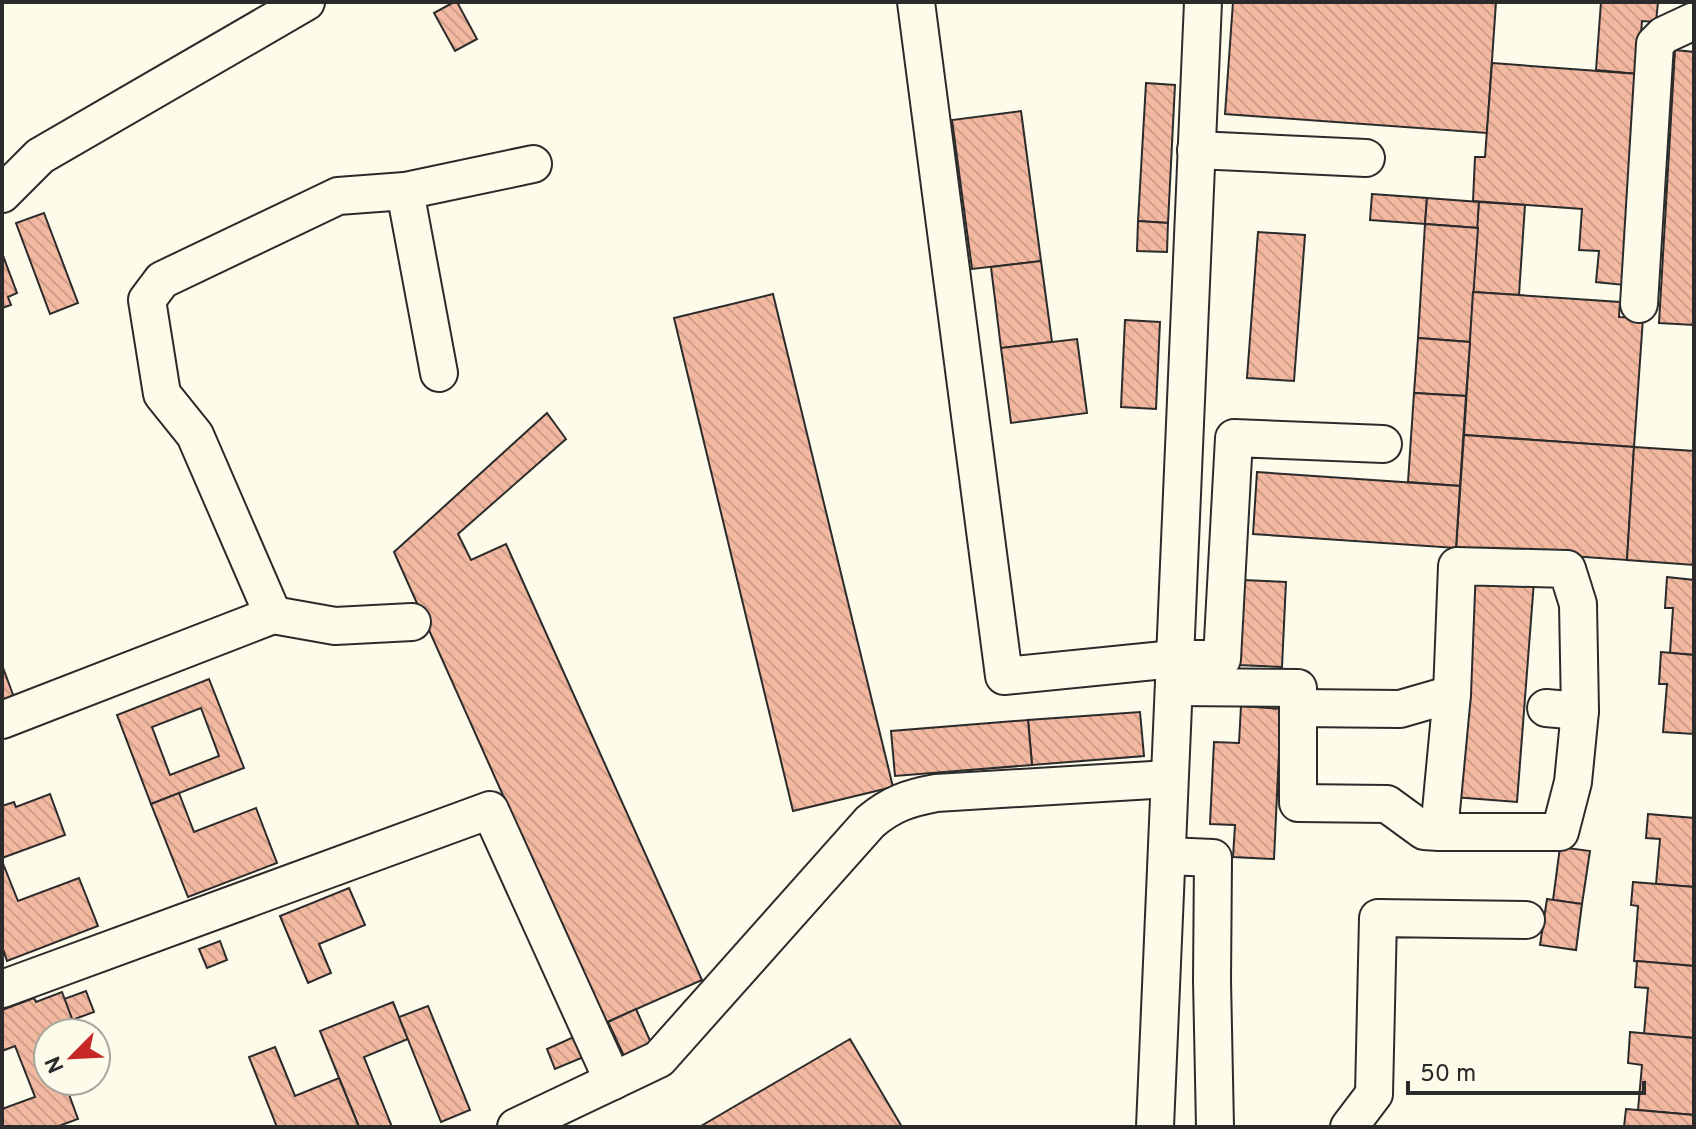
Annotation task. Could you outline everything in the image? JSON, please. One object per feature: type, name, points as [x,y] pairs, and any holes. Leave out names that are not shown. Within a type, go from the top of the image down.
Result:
[{"type":"street","points":[[2,194],[40,156],[306,2]]},
{"type":"street","points":[[916,2],[1004,676],[1174,673],[1298,688],[1298,803],[1387,804],[1424,831],[1439,832],[1560,832],[1573,782],[1563,710],[1578,604],[1567,569],[1457,566],[1452,694],[1439,832]]},
{"type":"street","points":[[1155,1127],[1203,2]]},
{"type":"street","points":[[1639,304],[1655,44],[1664,35],[1694,21]]},
{"type":"street","points":[[1196,150],[1366,158]]},
{"type":"street","points":[[273,615],[195,435],[162,394],[147,300],[162,280],[338,196],[405,191],[533,164]]},
{"type":"street","points":[[405,191],[439,373]]},
{"type":"street","points":[[1174,673],[1222,659],[1234,438],[1383,444]]},
{"type":"street","points":[[2,720],[273,615],[335,626],[412,622]]},
{"type":"street","points":[[1298,708],[1400,709],[1452,694]]},
{"type":"street","points":[[516,1127],[659,1059],[870,822],[886,808],[904,799],[936,793],[1169,779]]},
{"type":"street","points":[[2,989],[490,810],[613,1081]]},
{"type":"street","points":[[1167,856],[1213,858],[1215,1127]]},
{"type":"street","points":[[1349,1127],[1374,1094],[1378,918],[1526,920]]},
{"type":"building","points":[[457,2],[477,39],[455,51],[434,13]]},
{"type":"building","points":[[1233,2],[1496,2],[1487,133],[1225,114]]},
{"type":"building","points":[[1601,2],[1658,2],[1656,22],[1642,21],[1638,74],[1596,70]]},
{"type":"building","points":[[1675,50],[1694,52],[1694,325],[1659,323]]},
{"type":"building","points":[[1492,63],[1638,74],[1624,285],[1596,282],[1599,251],[1579,250],[1582,209],[1473,201],[1475,157],[1485,157]]},
{"type":"building","points":[[1146,83],[1175,85],[1168,223],[1138,221]]},
{"type":"building","points":[[1021,111],[1041,261],[972,269],[952,120]]},
{"type":"building","points":[[1372,194],[1427,198],[1425,224],[1370,220]]},
{"type":"building","points":[[1427,198],[1479,202],[1478,228],[1425,224]]},
{"type":"building","points":[[1479,202],[1525,205],[1519,295],[1473,292]]},
{"type":"building","points":[[44,213],[78,303],[50,314],[16,223]]},
{"type":"building","points":[[1138,221],[1168,223],[1167,252],[1137,251]]},
{"type":"building","points":[[1425,224],[1478,228],[1470,342],[1418,338]]},
{"type":"building","points":[[1258,232],[1305,235],[1294,381],[1247,378]]},
{"type":"building","points":[[2,253],[17,293],[8,297],[11,305],[2,308]]},
{"type":"building","points":[[1041,261],[1052,342],[1001,348],[991,267]]},
{"type":"building","points":[[1473,292],[1620,302],[1619,317],[1643,318],[1634,447],[1464,435]]},
{"type":"building","points":[[773,294],[893,787],[793,811],[674,318]]},
{"type":"building","points":[[1125,320],[1160,322],[1156,409],[1121,407]]},
{"type":"building","points":[[1418,338],[1470,342],[1466,396],[1414,393]]},
{"type":"building","points":[[1077,339],[1087,413],[1011,423],[1001,348]]},
{"type":"building","points":[[1414,393],[1466,396],[1460,486],[1408,482]]},
{"type":"building","points":[[547,413],[566,439],[458,534],[471,560],[506,544],[702,980],[605,1023],[394,552]]},
{"type":"building","points":[[1464,435],[1634,447],[1627,560],[1456,548]]},
{"type":"building","points":[[1634,447],[1694,451],[1694,565],[1627,560]]},
{"type":"building","points":[[1257,472],[1460,486],[1456,548],[1253,534]]},
{"type":"building","points":[[1470,577],[1534,581],[1517,802],[1454,797]]},
{"type":"building","points":[[1667,577],[1694,580],[1694,655],[1670,653],[1673,608],[1665,608]]},
{"type":"building","points":[[1242,580],[1286,582],[1282,667],[1238,665]]},
{"type":"building","points":[[1661,652],[1694,655],[1694,734],[1663,732],[1667,684],[1659,684]]},
{"type":"building","points":[[2,665],[15,700],[2,704]]},
{"type":"building","points":[[209,679],[244,768],[151,804],[117,715]],"holes":[[[201,708],[219,756],[170,775],[152,727]]]},
{"type":"building","points":[[1241,706],[1281,709],[1274,859],[1233,857],[1235,825],[1210,824],[1214,742],[1239,743]]},
{"type":"building","points":[[1140,712],[1144,756],[1032,765],[1028,720]]},
{"type":"building","points":[[1028,720],[1032,765],[895,776],[891,731]]},
{"type":"building","points":[[179,793],[194,832],[256,808],[277,863],[188,897],[151,804]]},
{"type":"building","points":[[50,794],[65,835],[2,858],[2,806],[14,802],[16,807]]},
{"type":"building","points":[[1648,814],[1694,818],[1694,887],[1656,884],[1660,839],[1646,838]]},
{"type":"building","points":[[1560,847],[1590,851],[1582,904],[1553,900]]},
{"type":"building","points":[[2,861],[18,901],[79,878],[98,926],[7,961],[2,946]]},
{"type":"building","points":[[1633,882],[1694,887],[1694,966],[1634,961],[1638,906],[1631,905]]},
{"type":"building","points":[[349,888],[365,925],[319,944],[331,973],[308,983],[280,916]]},
{"type":"building","points":[[1547,899],[1582,904],[1576,950],[1540,945]]},
{"type":"building","points":[[220,941],[227,960],[207,968],[199,949]]},
{"type":"building","points":[[1637,961],[1694,966],[1694,1038],[1644,1034],[1648,988],[1635,987]]},
{"type":"building","points":[[86,991],[94,1012],[71,1017],[64,999]]},
{"type":"building","points":[[62,992],[71,1017],[32,1017],[32,1089],[15,1046],[2,1051],[2,1010],[34,998],[36,1002]]},
{"type":"building","points":[[393,1002],[408,1039],[364,1057],[392,1127],[359,1127],[320,1031]]},
{"type":"building","points":[[428,1006],[470,1110],[441,1122],[399,1017]]},
{"type":"building","points":[[636,1009],[652,1045],[625,1058],[608,1022]]},
{"type":"building","points":[[1630,1032],[1694,1038],[1694,1115],[1638,1110],[1642,1065],[1628,1063]]},
{"type":"building","points":[[578,1035],[586,1056],[555,1069],[547,1049]]},
{"type":"building","points":[[850,1039],[902,1127],[701,1127],[701,1126]]},
{"type":"building","points":[[275,1047],[295,1096],[339,1078],[359,1127],[277,1127],[249,1057]]},
{"type":"building","points":[[35,1097],[70,1097],[78,1119],[56,1127],[2,1127],[2,1109]]},
{"type":"building","points":[[1626,1109],[1694,1115],[1694,1127],[1624,1127]]}]
